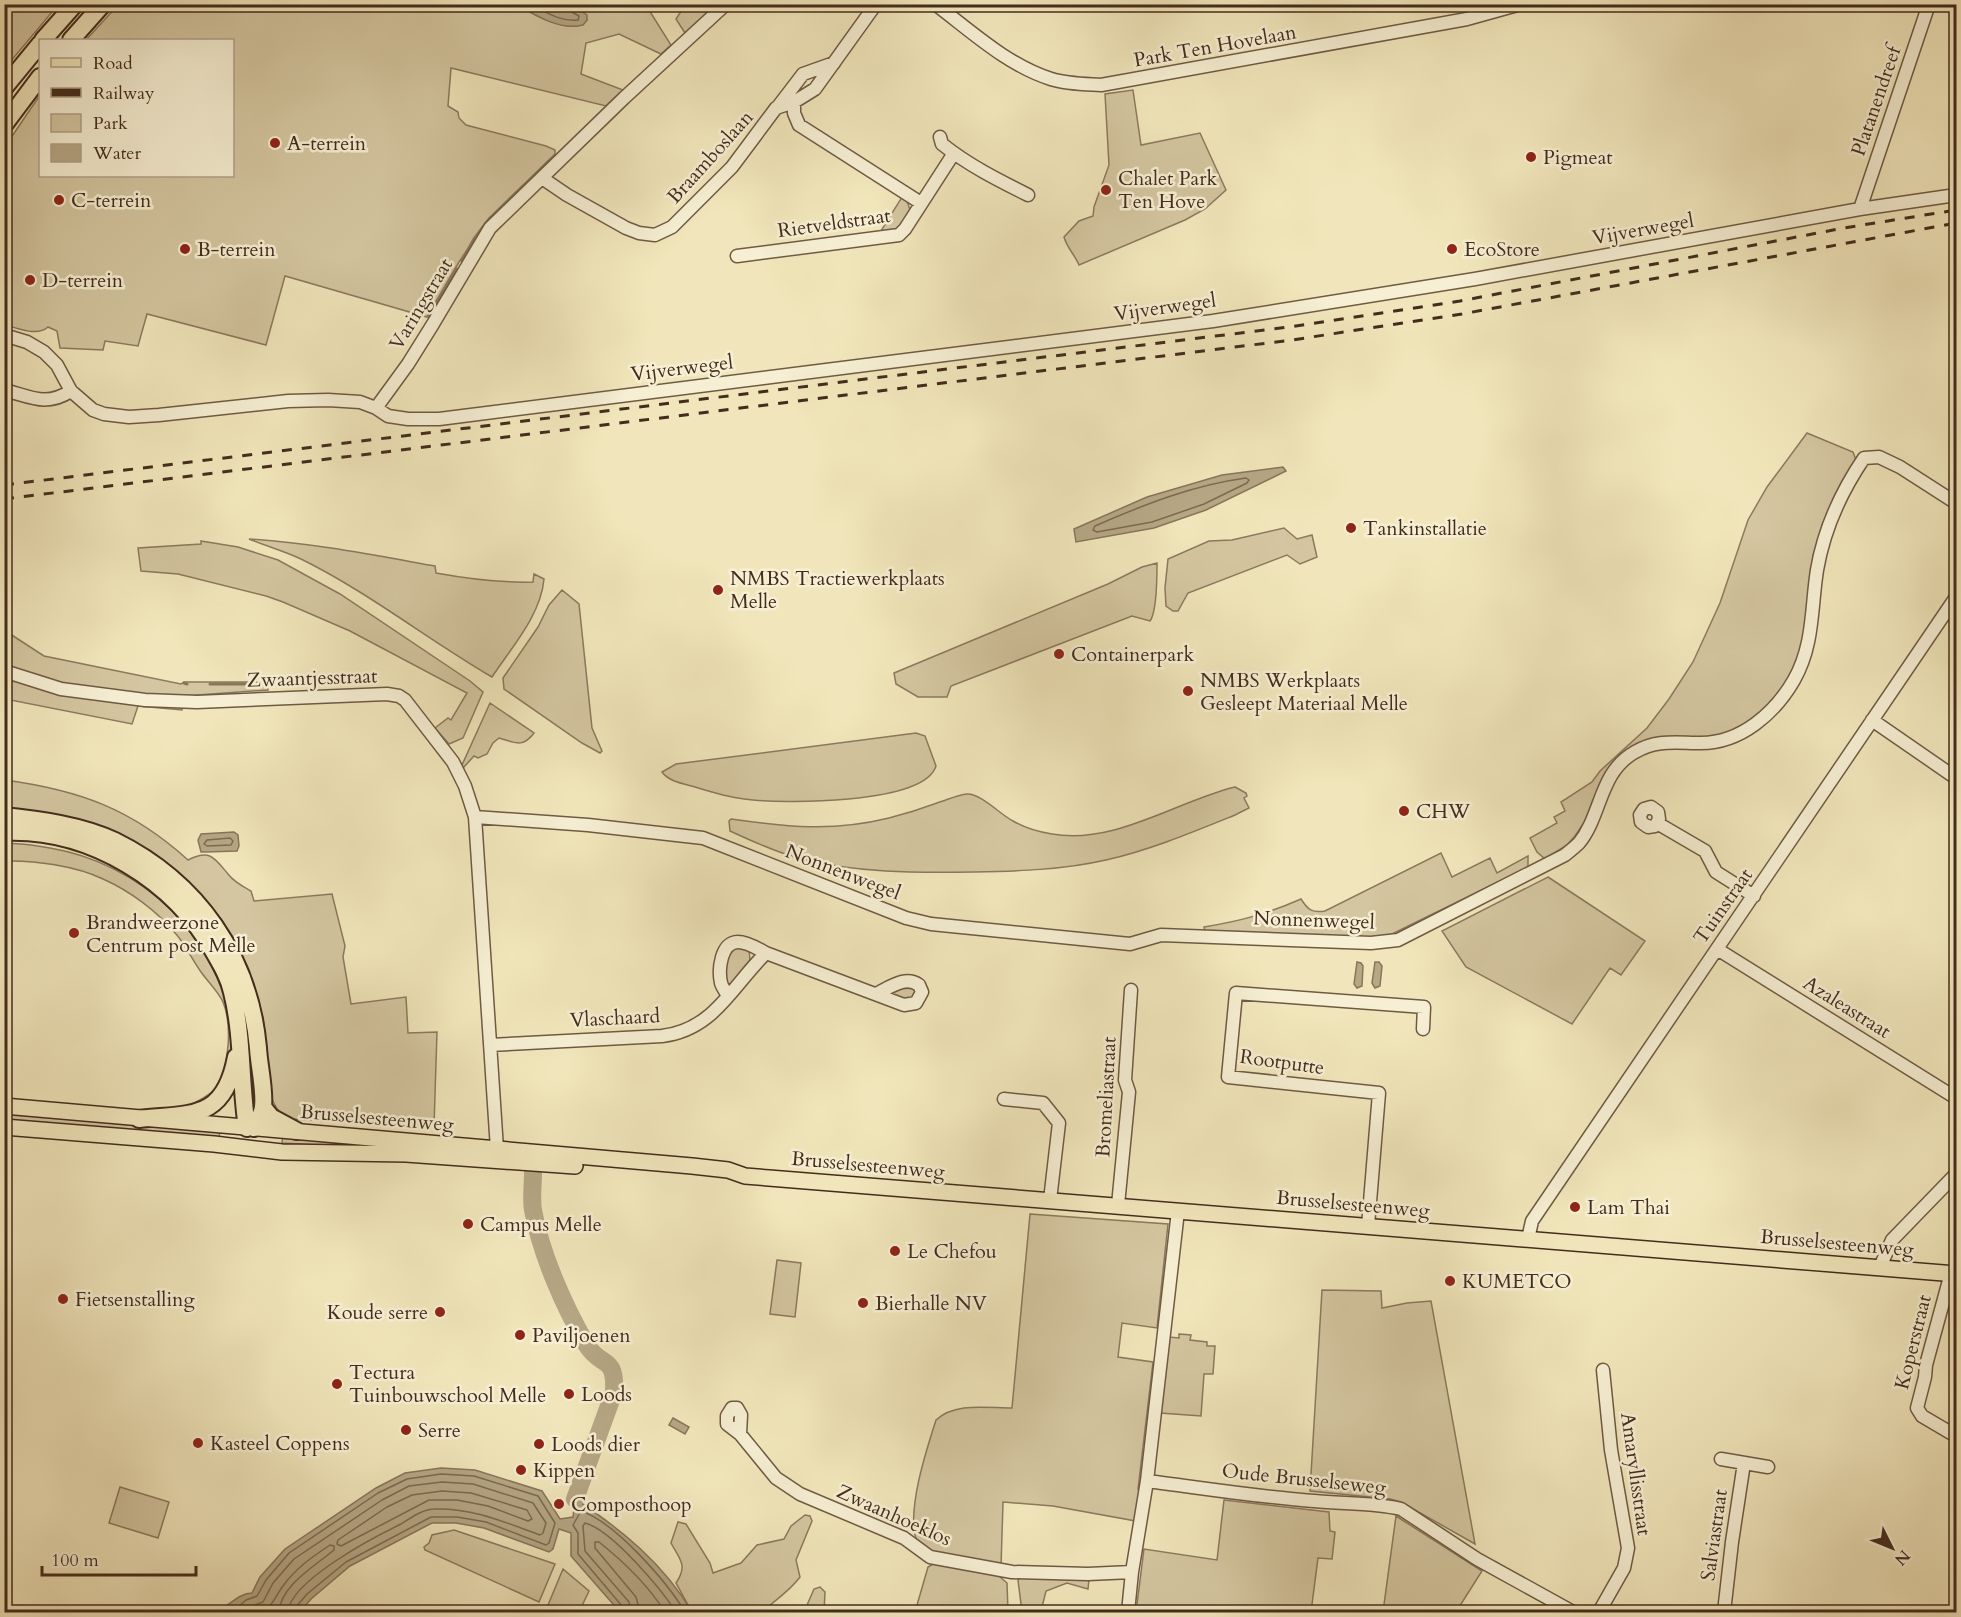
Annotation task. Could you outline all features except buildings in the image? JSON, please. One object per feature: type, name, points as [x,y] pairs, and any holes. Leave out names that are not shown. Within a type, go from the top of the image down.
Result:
[{"type":"highway","points":[[45,39],[75,4]]},
{"type":"highway","points":[[72,39],[103,4]]},
{"type":"highway","points":[[4,88],[39,46]]},
{"type":"highway","points":[[4,125],[39,78]]},
{"type":"highway","points":[[4,816],[38,820],[84,830],[114,841],[164,872],[207,914],[228,946],[244,980],[255,1020],[263,1107],[251,1130]]},
{"type":"highway","points":[[4,832],[71,840],[93,848],[136,869],[164,890],[192,919],[223,968],[232,989],[251,1130]]},
{"type":"highway","points":[[139,1119],[195,1114],[213,1104],[225,1092],[232,1077],[240,1036]]},
{"type":"highway","points":[[263,1107],[271,1117],[297,1131]]},
{"type":"main road","name":"Brusselsesteenweg","points":[[4,1106],[251,1130],[297,1131],[709,1168],[728,1170],[746,1176]]},
{"type":"main road","name":"Brusselsesteenweg","points":[[4,1127],[214,1144],[282,1152],[406,1154],[725,1179],[746,1176],[1954,1273]]},
{"type":"main road","points":[[214,1144],[238,1140],[251,1130],[262,1141],[282,1152]]},
{"type":"street","name":"Varingstraat","points":[[375,408],[408,364],[441,312],[483,237],[501,216],[726,4]]},
{"type":"street","name":"Braamboslaan","points":[[776,108],[794,102],[815,89],[876,4]]},
{"type":"street","name":"Park Ten Hovelaan","points":[[935,4],[1011,60],[1033,72],[1066,82],[1101,85],[1467,20],[1521,4]]},
{"type":"street","name":"Platanendreef","points":[[1860,209],[1929,4]]},
{"type":"street","name":"Braamboslaan","points":[[542,178],[567,195],[626,228],[639,233],[655,235],[672,227],[732,168],[803,74],[835,62]]},
{"type":"street","name":"Rietveldstraat","points":[[794,102],[794,113],[799,125],[921,204]]},
{"type":"street","points":[[940,137],[942,144],[954,153],[996,179],[1028,195]]},
{"type":"street","name":"Rietveldstraat","points":[[737,256],[899,235],[954,153]]},
{"type":"street","name":"Vijverwegel","points":[[375,408],[388,416],[408,419],[439,419],[1214,321],[1474,279],[1860,209],[1956,195]]},
{"type":"street","points":[[4,335],[27,342],[45,352],[57,365],[71,391],[93,410],[104,414],[129,417],[159,415],[290,401],[349,401],[360,402],[375,408]]},
{"type":"street","points":[[4,390],[45,401],[59,399],[71,391]]},
{"type":"street","name":"Nonnenwegel","points":[[475,817],[588,825],[703,838],[906,918],[931,924],[1130,944],[1161,935],[1371,944],[1398,940],[1565,855],[1583,835],[1612,772],[1632,753],[1659,742],[1703,744],[1724,741],[1744,732],[1763,718],[1794,681],[1806,654],[1811,629],[1816,574],[1823,540],[1834,511],[1851,477],[1864,458],[1879,457],[1900,466],[1956,503]]},
{"type":"street","name":"Tuinstraat","points":[[1528,1239],[1532,1221],[1956,597]]},
{"type":"street","name":"Zwaantjesstraat","points":[[4,671],[61,689],[145,700],[197,702],[376,694],[399,696],[405,700],[453,762],[465,786],[475,817],[497,1149]]},
{"type":"street","points":[[1872,720],[1956,778]]},
{"type":"street","points":[[1657,823],[1705,851],[1716,872],[1754,896]]},
{"type":"street","points":[[728,996],[721,983],[722,959],[726,948],[738,942],[876,994]]},
{"type":"street","name":"Azaleastraat","points":[[1717,949],[1956,1098]]},
{"type":"street","name":"Vlaschaard","points":[[490,1045],[665,1036],[680,1033],[696,1027],[715,1012],[766,953]]},
{"type":"street","name":"Bromeliastraat","points":[[1118,1205],[1129,1092],[1125,1080],[1131,990]]},
{"type":"street","name":"Rootputte","points":[[1368,1226],[1379,1093],[1228,1077],[1236,993],[1424,1007],[1423,1029]]},
{"type":"street","points":[[1004,1099],[1043,1103],[1059,1123],[1050,1200]]},
{"type":"street","points":[[482,1159],[497,1149],[511,1161]]},
{"type":"street","points":[[1880,1267],[1892,1240],[1956,1174]]},
{"type":"street","points":[[1128,1612],[1147,1481],[1178,1211]]},
{"type":"street","name":"Koperstraat","points":[[1954,1273],[1926,1365],[1917,1408],[1922,1416],[1956,1436]]},
{"type":"street","name":"Amaryllisstraat","points":[[1599,1612],[1624,1568],[1628,1548],[1611,1450],[1603,1370]]},
{"type":"street","name":"Zwaanhoeklos","points":[[740,1434],[777,1478],[800,1494],[904,1538],[930,1557],[1012,1572],[1088,1574],[1132,1572]]},
{"type":"street","points":[[1721,1459],[1768,1467]]},
{"type":"street","name":"Salviastraat","points":[[1724,1612],[1731,1542],[1744,1463]]},
{"type":"street","name":"Oude Brusselseweg","points":[[1147,1481],[1314,1502],[1352,1502],[1401,1509],[1477,1559],[1573,1612]]},
{"type":"green space","points":[[612,4],[649,10],[671,45],[661,54],[619,34],[586,43],[581,74],[623,90],[606,106],[451,68],[448,106],[458,112],[459,118],[466,125],[546,146],[555,150],[555,154],[485,223],[427,317],[285,276],[266,345],[147,314],[138,346],[105,341],[103,350],[60,348],[57,331],[48,327],[33,332],[5,325],[4,148],[39,96],[39,177],[234,177],[234,39],[87,39],[118,5],[518,5],[533,14],[563,25],[581,25],[587,20],[580,9],[567,5]]},
{"type":"green space","points":[[4,5],[58,5],[5,68]]},
{"type":"green space","points":[[685,5],[718,5],[685,33],[676,19]]},
{"type":"green space","points":[[1133,90],[1141,145],[1200,133],[1226,190],[1205,209],[1185,220],[1079,265],[1064,237],[1079,221],[1093,216],[1109,165],[1105,94]]},
{"type":"green space","points":[[902,197],[907,201],[910,210],[901,229],[879,234]]},
{"type":"green space","points":[[1807,433],[1853,452],[1856,460],[1823,522],[1813,556],[1807,632],[1802,651],[1786,685],[1758,717],[1731,735],[1635,746],[1575,836],[1567,845],[1545,859],[1537,852],[1530,838],[1557,823],[1554,817],[1565,811],[1561,802],[1592,782],[1600,771],[1647,728],[1669,699],[1693,662],[1720,603],[1748,520],[1767,487]]},
{"type":"green space","points":[[1284,528],[1297,539],[1312,535],[1317,557],[1300,564],[1287,555],[1188,593],[1178,611],[1173,611],[1166,606],[1168,559],[1209,541],[1232,540]]},
{"type":"green space","points":[[249,539],[319,546],[435,566],[436,573],[472,579],[533,582],[534,574],[544,579],[542,592],[531,618],[492,677],[326,572],[295,556]]},
{"type":"green space","points":[[201,541],[238,547],[278,560],[340,594],[470,681],[483,692],[463,738],[449,744],[435,728],[448,718],[451,720],[467,693],[350,631],[266,596],[178,574],[141,571],[138,548],[201,544]]},
{"type":"green space","points":[[1157,563],[1155,602],[1150,621],[1132,616],[951,686],[947,697],[918,697],[896,684],[894,673],[1108,584],[1142,567]]},
{"type":"green space","points":[[562,590],[579,604],[592,728],[602,751],[600,753],[504,689],[503,678],[538,627],[549,605]]},
{"type":"green space","points":[[4,630],[44,656],[181,684],[184,682],[266,682],[268,690],[184,696],[182,710],[138,706],[132,724],[5,699]]},
{"type":"green space","points":[[490,703],[534,733],[522,743],[499,738],[487,754],[478,758],[474,756],[463,768],[462,765]]},
{"type":"green space","points":[[916,733],[925,736],[936,766],[926,779],[906,788],[879,795],[817,801],[762,801],[720,794],[677,782],[662,772],[676,764]]},
{"type":"green space","points":[[5,780],[81,796],[103,805],[146,827],[188,860],[202,855],[211,856],[238,884],[251,891],[254,901],[332,894],[345,946],[343,957],[351,1004],[406,997],[408,1033],[437,1032],[434,1126],[289,1119],[279,1111],[269,1088],[265,1030],[255,989],[229,933],[211,907],[191,884],[168,864],[115,833],[61,816],[5,809]]},
{"type":"green space","points":[[1235,787],[1246,793],[1247,796],[1244,798],[1249,808],[1235,815],[1122,856],[1073,866],[1040,869],[930,872],[842,867],[781,853],[730,831],[729,821],[731,819],[810,827],[848,825],[895,816],[967,794],[978,797],[1027,828],[1052,834],[1076,836],[1122,828],[1213,793]]},
{"type":"green space","points":[[4,844],[50,848],[83,856],[114,869],[143,886],[169,908],[191,933],[209,961],[222,992],[230,1025],[232,1046],[231,1068],[227,1080],[200,1105],[194,1103],[214,1090],[221,1078],[227,1057],[228,1022],[221,998],[180,938],[152,910],[113,884],[92,874],[68,867],[5,861]]},
{"type":"green space","points":[[1441,853],[1452,877],[1490,858],[1497,873],[1528,856],[1528,867],[1390,935],[1367,938],[1205,932],[1204,927],[1253,916],[1301,899],[1311,910],[1325,911]]},
{"type":"green space","points":[[1548,877],[1645,941],[1621,975],[1610,968],[1572,1024],[1466,967],[1442,931]]},
{"type":"green space","points":[[736,946],[749,950],[750,960],[731,985],[727,985],[724,981],[727,954]]},
{"type":"green space","points":[[909,984],[916,989],[916,995],[907,1001],[892,995],[892,991]]},
{"type":"green space","points":[[4,1111],[220,1130],[219,1138],[5,1120]]},
{"type":"green space","points":[[283,1134],[428,1146],[350,1147],[282,1143]]},
{"type":"green space","points":[[1030,1214],[1168,1224],[1157,1328],[1122,1323],[1118,1357],[1153,1362],[1136,1521],[1053,1506],[1003,1502],[1001,1567],[935,1554],[916,1539],[914,1512],[919,1480],[936,1420],[944,1414],[962,1408],[1012,1408]]},
{"type":"green space","points":[[777,1260],[801,1263],[795,1317],[770,1314]]},
{"type":"green space","points":[[1322,1290],[1381,1291],[1382,1308],[1431,1301],[1475,1544],[1401,1502],[1310,1491]]},
{"type":"green space","points":[[1179,1334],[1191,1335],[1190,1340],[1207,1342],[1207,1346],[1215,1346],[1213,1374],[1204,1374],[1201,1416],[1160,1413],[1169,1337],[1179,1338]]},
{"type":"green space","points":[[120,1487],[169,1502],[158,1538],[109,1523]]},
{"type":"green space","points":[[1224,1500],[1329,1512],[1330,1531],[1335,1532],[1332,1559],[1318,1558],[1311,1612],[1136,1612],[1144,1549],[1217,1560]]},
{"type":"green space","points":[[805,1515],[810,1516],[812,1521],[796,1560],[800,1577],[787,1591],[762,1612],[692,1612],[676,1583],[682,1567],[680,1558],[671,1543],[678,1522],[686,1524],[710,1563],[713,1573],[741,1563],[757,1545],[784,1539],[791,1526]]},
{"type":"green space","points":[[1396,1516],[1482,1571],[1456,1612],[1383,1612]]},
{"type":"green space","points":[[454,1530],[555,1564],[539,1602],[425,1550],[424,1547],[429,1543],[432,1535]]},
{"type":"green space","points":[[933,1564],[999,1576],[1007,1583],[1008,1612],[915,1612],[928,1567]]},
{"type":"green space","points":[[563,1569],[589,1591],[579,1612],[564,1612],[548,1605]]},
{"type":"green space","points":[[1022,1577],[1089,1579],[1088,1589],[1067,1583],[1046,1591],[1042,1612],[1022,1612],[1018,1580]]},
{"type":"green space","points":[[820,1587],[825,1592],[824,1612],[804,1612],[814,1589]]},
{"type":"water","points":[[518,5],[563,5],[580,10],[587,15],[587,20],[583,25],[566,26],[541,18]]},
{"type":"water","points":[[1283,467],[1286,471],[1206,510],[1154,528],[1076,542],[1074,529],[1147,497],[1222,475]]},
{"type":"water","points":[[234,832],[238,835],[237,851],[201,852],[198,840],[201,834]]},
{"type":"water","points":[[1357,962],[1363,966],[1362,986],[1357,988],[1354,984]]},
{"type":"water","points":[[1375,962],[1379,962],[1382,966],[1380,986],[1375,988],[1372,983]]},
{"type":"water","points":[[673,1418],[689,1427],[685,1434],[669,1425]]},
{"type":"water","points":[[441,1468],[475,1470],[542,1491],[560,1519],[573,1517],[575,1499],[625,1535],[655,1563],[692,1612],[620,1612],[571,1556],[571,1533],[559,1529],[553,1549],[549,1552],[484,1528],[456,1523],[432,1523],[350,1566],[311,1599],[300,1612],[214,1612],[242,1595],[252,1593],[260,1577],[285,1549],[376,1488],[405,1473]]},
{"type":"water","points":[[198,1607],[211,1612],[174,1612]]},
{"type":"waterway","points":[[462,261],[474,239],[490,218],[550,160]]},
{"type":"waterway","points":[[429,317],[457,269]]},
{"type":"waterway","points":[[210,684],[254,684]]},
{"type":"waterway","points":[[533,1173],[533,1210],[554,1279],[586,1344],[613,1372],[614,1392],[575,1499]]},
{"type":"railway","points":[[4,485],[1289,327],[1460,301],[1844,228],[1956,210]]},
{"type":"railway","points":[[4,499],[1292,340],[1462,314],[1956,223]]},
{"type":"place","name":"A-terrein","points":[[275,143]]},
{"type":"place","name":"Pigmeat","points":[[1531,157]]},
{"type":"place","name":"Chalet Park Ten Hove","points":[[1106,190]]},
{"type":"place","name":"C-terrein","points":[[59,200]]},
{"type":"place","name":"B-terrein","points":[[185,249]]},
{"type":"place","name":"EcoStore","points":[[1452,249]]},
{"type":"place","name":"D-terrein","points":[[30,280]]},
{"type":"place","name":"Tankinstallatie","points":[[1351,528]]},
{"type":"place","name":"NMBS Tractiewerkplaats Melle","points":[[718,590]]},
{"type":"place","name":"Containerpark","points":[[1059,654]]},
{"type":"place","name":"NMBS Werkplaats Gesleept Materiaal Melle","points":[[1188,691]]},
{"type":"place","name":"CHW","points":[[1404,811]]},
{"type":"place","name":"Brandweerzone Centrum post Melle","points":[[74,933]]},
{"type":"place","name":"Lam Thai","points":[[1575,1207]]},
{"type":"place","name":"Campus Melle","points":[[468,1224]]},
{"type":"place","name":"Le Chefou","points":[[895,1251]]},
{"type":"place","name":"KUMETCO","points":[[1450,1281]]},
{"type":"place","name":"Fietsenstalling","points":[[63,1299]]},
{"type":"place","name":"Bierhalle NV","points":[[863,1303]]},
{"type":"place","name":"Koude serre","points":[[440,1312]]},
{"type":"place","name":"Paviljoenen","points":[[520,1335]]},
{"type":"place","name":"Tectura Tuinbouwschool Melle","points":[[337,1384]]},
{"type":"place","name":"Loods","points":[[569,1394]]},
{"type":"place","name":"Serre","points":[[406,1430]]},
{"type":"place","name":"Kasteel Coppens","points":[[198,1443]]},
{"type":"place","name":"Loods dier","points":[[539,1444]]},
{"type":"place","name":"Kippen","points":[[521,1470]]},
{"type":"place","name":"Composthoop","points":[[559,1504]]}]
